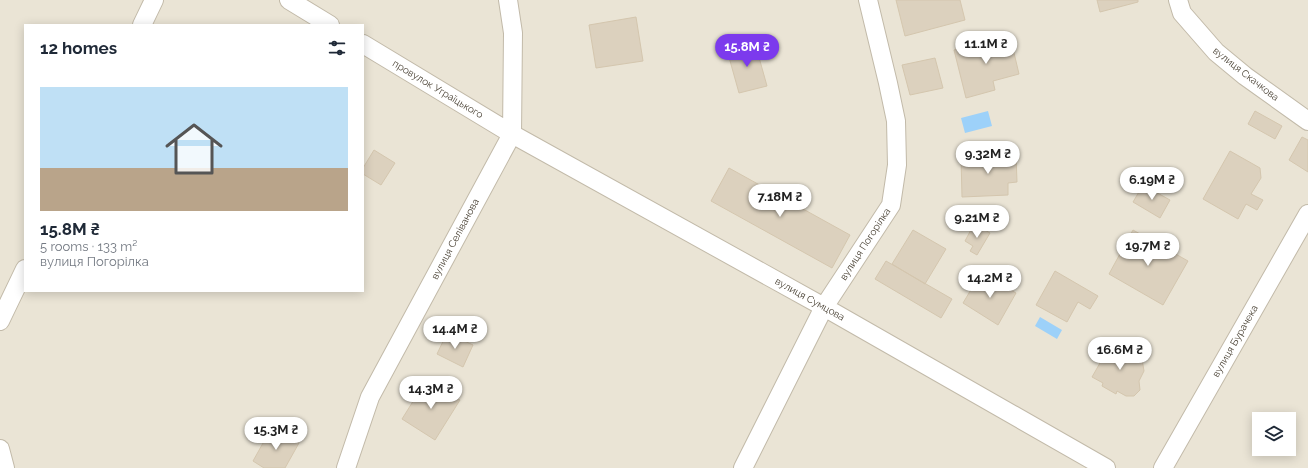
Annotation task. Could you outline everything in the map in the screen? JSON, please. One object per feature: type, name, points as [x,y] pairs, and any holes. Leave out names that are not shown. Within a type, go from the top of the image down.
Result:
[{"type":"street","points":[[142,24],[154,0]]},
{"type":"street","points":[[289,0],[328,24]]},
{"type":"street","name":"вулиця Селіванова","points":[[346,468],[370,397],[512,134],[513,33],[508,0]]},
{"type":"street","name":"вулиця Погорілка","points":[[743,468],[824,306],[891,205],[896,171],[896,121],[868,0]]},
{"type":"street","name":"вулиця Скачкова","points":[[1178,0],[1182,13],[1216,52],[1245,76],[1308,121]]},
{"type":"street","name":"провулок Уграїцького","points":[[364,45],[512,134]]},
{"type":"street","name":"вулиця Сумцова","points":[[512,134],[824,306],[1106,468]]},
{"type":"street","name":"вулиця Бурачека","points":[[1163,468],[1308,214]]},
{"type":"street","points":[[0,321],[24,271]]},
{"type":"street","points":[[0,449],[5,468]]},
{"type":"shaded area","points":[[0,0],[1308,0],[1308,468],[5,468],[0,449]]},
{"type":"water","points":[[988,111],[992,126],[965,133],[961,118]]},
{"type":"water","points":[[1040,317],[1062,330],[1057,339],[1035,326]]},
{"type":"building","points":[[896,0],[960,0],[965,20],[905,36]]},
{"type":"building","points":[[1097,0],[1138,0],[1138,2],[1100,12]]},
{"type":"building","points":[[636,17],[643,61],[596,68],[589,25]]},
{"type":"building","points":[[1010,36],[1019,74],[993,81],[995,90],[966,98],[954,50]]},
{"type":"building","points":[[755,43],[767,86],[739,93],[727,50]]},
{"type":"building","points":[[935,58],[943,88],[910,95],[902,65]]},
{"type":"building","points":[[1255,111],[1282,126],[1275,139],[1248,124]]},
{"type":"building","points":[[1302,137],[1308,140],[1308,172],[1289,160]]},
{"type":"building","points":[[374,150],[395,163],[381,185],[364,175],[364,166]]},
{"type":"building","points":[[1230,151],[1260,168],[1261,178],[1251,194],[1263,200],[1257,210],[1246,204],[1238,219],[1203,199]]},
{"type":"building","points":[[1016,155],[1017,182],[1008,183],[1008,195],[962,197],[961,157]]},
{"type":"building","points":[[729,168],[850,235],[832,268],[711,201]]},
{"type":"building","points":[[1143,185],[1170,200],[1160,218],[1133,202]]},
{"type":"building","points":[[974,224],[990,233],[977,255],[970,251],[973,246],[965,241]]},
{"type":"building","points":[[913,230],[946,249],[925,284],[892,264]]},
{"type":"building","points":[[1133,230],[1188,261],[1163,305],[1109,274]]},
{"type":"building","points":[[886,261],[952,299],[941,318],[875,279]]},
{"type":"building","points":[[1055,271],[1098,296],[1090,309],[1078,302],[1067,322],[1036,305]]},
{"type":"building","points":[[981,273],[1016,293],[998,325],[963,303]]},
{"type":"building","points":[[447,333],[473,345],[463,367],[437,354]]},
{"type":"building","points":[[1112,342],[1142,359],[1144,371],[1139,381],[1140,390],[1134,396],[1126,396],[1117,391],[1116,394],[1102,386],[1103,383],[1092,377]]},
{"type":"building","points":[[427,379],[460,400],[435,440],[402,419]]},
{"type":"building","points":[[272,427],[299,443],[285,468],[264,468],[253,461]]}]
